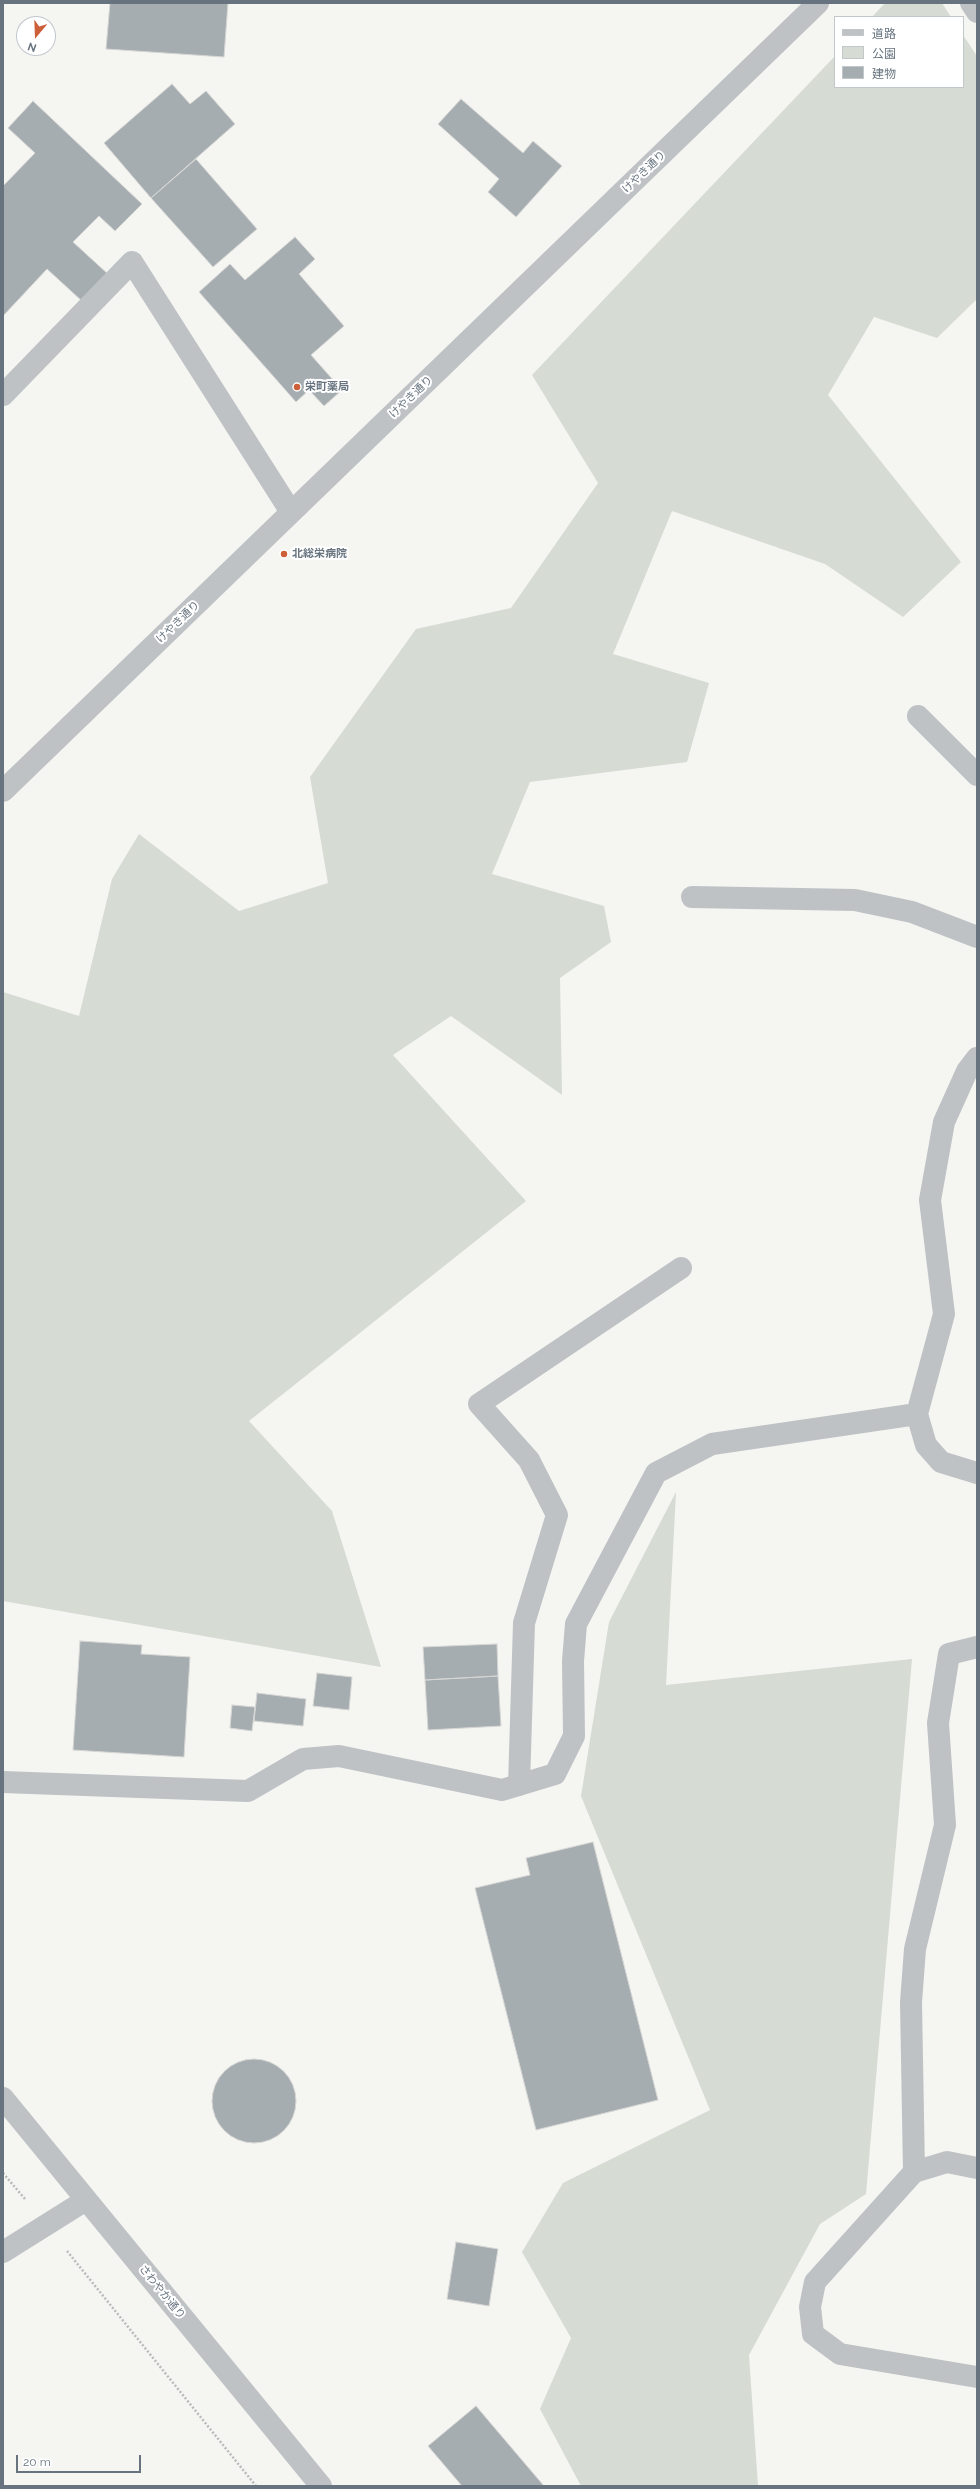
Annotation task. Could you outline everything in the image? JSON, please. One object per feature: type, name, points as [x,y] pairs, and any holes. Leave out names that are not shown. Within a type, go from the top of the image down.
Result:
[{"type":"street","name":"けやき通り","points":[[3,791],[818,3]]},
{"type":"street","points":[[971,3],[977,12]]},
{"type":"street","points":[[3,395],[132,262],[291,512]]},
{"type":"street","points":[[918,716],[977,776]]},
{"type":"street","points":[[692,897],[855,900],[912,912],[977,937]]},
{"type":"street","points":[[977,1058],[967,1071],[944,1122],[930,1200],[944,1314],[917,1414],[926,1445],[941,1462],[977,1473]]},
{"type":"street","points":[[519,1785],[524,1623],[556,1515],[529,1460],[479,1404],[681,1268]]},
{"type":"street","points":[[3,1782],[248,1791],[303,1759],[339,1756],[502,1790],[554,1774],[574,1736],[573,1661],[576,1624],[656,1473],[712,1444],[917,1414]]},
{"type":"street","points":[[914,2172],[911,2002],[915,1949],[945,1825],[938,1723],[949,1654],[977,1647]]},
{"type":"street","name":"さわやか通り","points":[[3,2098],[321,2486]]},
{"type":"street","points":[[977,2168],[947,2162],[914,2172],[815,2282],[810,2307],[813,2334],[840,2354],[977,2377]]},
{"type":"street","points":[[7,2246],[46,2225],[86,2200]]},
{"type":"path","points":[[3,2173],[256,2486]]},
{"type":"green space","points":[[885,3],[942,3],[950,16],[873,16]]},
{"type":"green space","points":[[964,36],[977,56],[977,299],[937,338],[874,317],[828,395],[961,562],[903,617],[825,564],[672,511],[613,654],[709,683],[687,762],[530,782],[492,874],[604,906],[611,942],[560,978],[562,1095],[451,1016],[393,1055],[526,1201],[249,1421],[332,1511],[381,1667],[3,1601],[3,992],[79,1016],[112,879],[139,834],[239,911],[328,883],[310,777],[416,629],[511,608],[598,483],[532,375],[834,57],[834,88],[964,88]]},
{"type":"green space","points":[[676,1492],[666,1685],[912,1659],[866,2194],[820,2224],[749,2355],[758,2486],[581,2486],[540,2409],[571,2338],[522,2252],[563,2183],[710,2110],[581,1796],[609,1622]]},
{"type":"building","points":[[110,3],[228,3],[224,57],[106,49]]},
{"type":"building","points":[[172,84],[190,104],[206,91],[235,124],[151,198],[104,143]]},
{"type":"building","points":[[461,99],[523,153],[533,141],[562,166],[516,217],[488,192],[499,179],[438,124]]},
{"type":"building","points":[[33,101],[142,204],[115,231],[99,216],[73,242],[109,275],[83,302],[47,269],[3,316],[3,186],[35,153],[8,128]]},
{"type":"building","points":[[196,159],[257,229],[213,267],[151,198]]},
{"type":"building","points":[[295,237],[315,259],[299,274],[344,326],[311,355],[342,390],[324,406],[309,390],[296,402],[199,292],[230,264],[245,280]]},
{"type":"building","points":[[80,1641],[142,1645],[141,1654],[190,1657],[184,1757],[73,1750]]},
{"type":"building","points":[[497,1644],[498,1676],[425,1680],[423,1647]]},
{"type":"building","points":[[317,1673],[352,1677],[349,1710],[313,1706]]},
{"type":"building","points":[[498,1676],[501,1726],[428,1730],[425,1680]]},
{"type":"building","points":[[257,1693],[306,1699],[303,1726],[254,1721]]},
{"type":"building","points":[[232,1705],[255,1707],[252,1731],[230,1728]]},
{"type":"building","points":[[593,1842],[658,2100],[536,2130],[475,1888],[530,1875],[526,1858]]},
{"type":"building","points":[[254,2059],[262,2060],[277,2066],[289,2078],[295,2093],[295,2109],[289,2124],[277,2136],[262,2142],[254,2143],[246,2142],[231,2136],[219,2124],[213,2109],[212,2101],[213,2093],[219,2078],[231,2066],[246,2060]]},
{"type":"building","points":[[456,2242],[498,2249],[489,2306],[447,2299]]},
{"type":"building","points":[[476,2406],[544,2486],[462,2486],[428,2446]]},
{"type":"place","name":"栄町薬局","points":[[297,387]]},
{"type":"place","name":"北総栄病院","points":[[284,554]]}]
